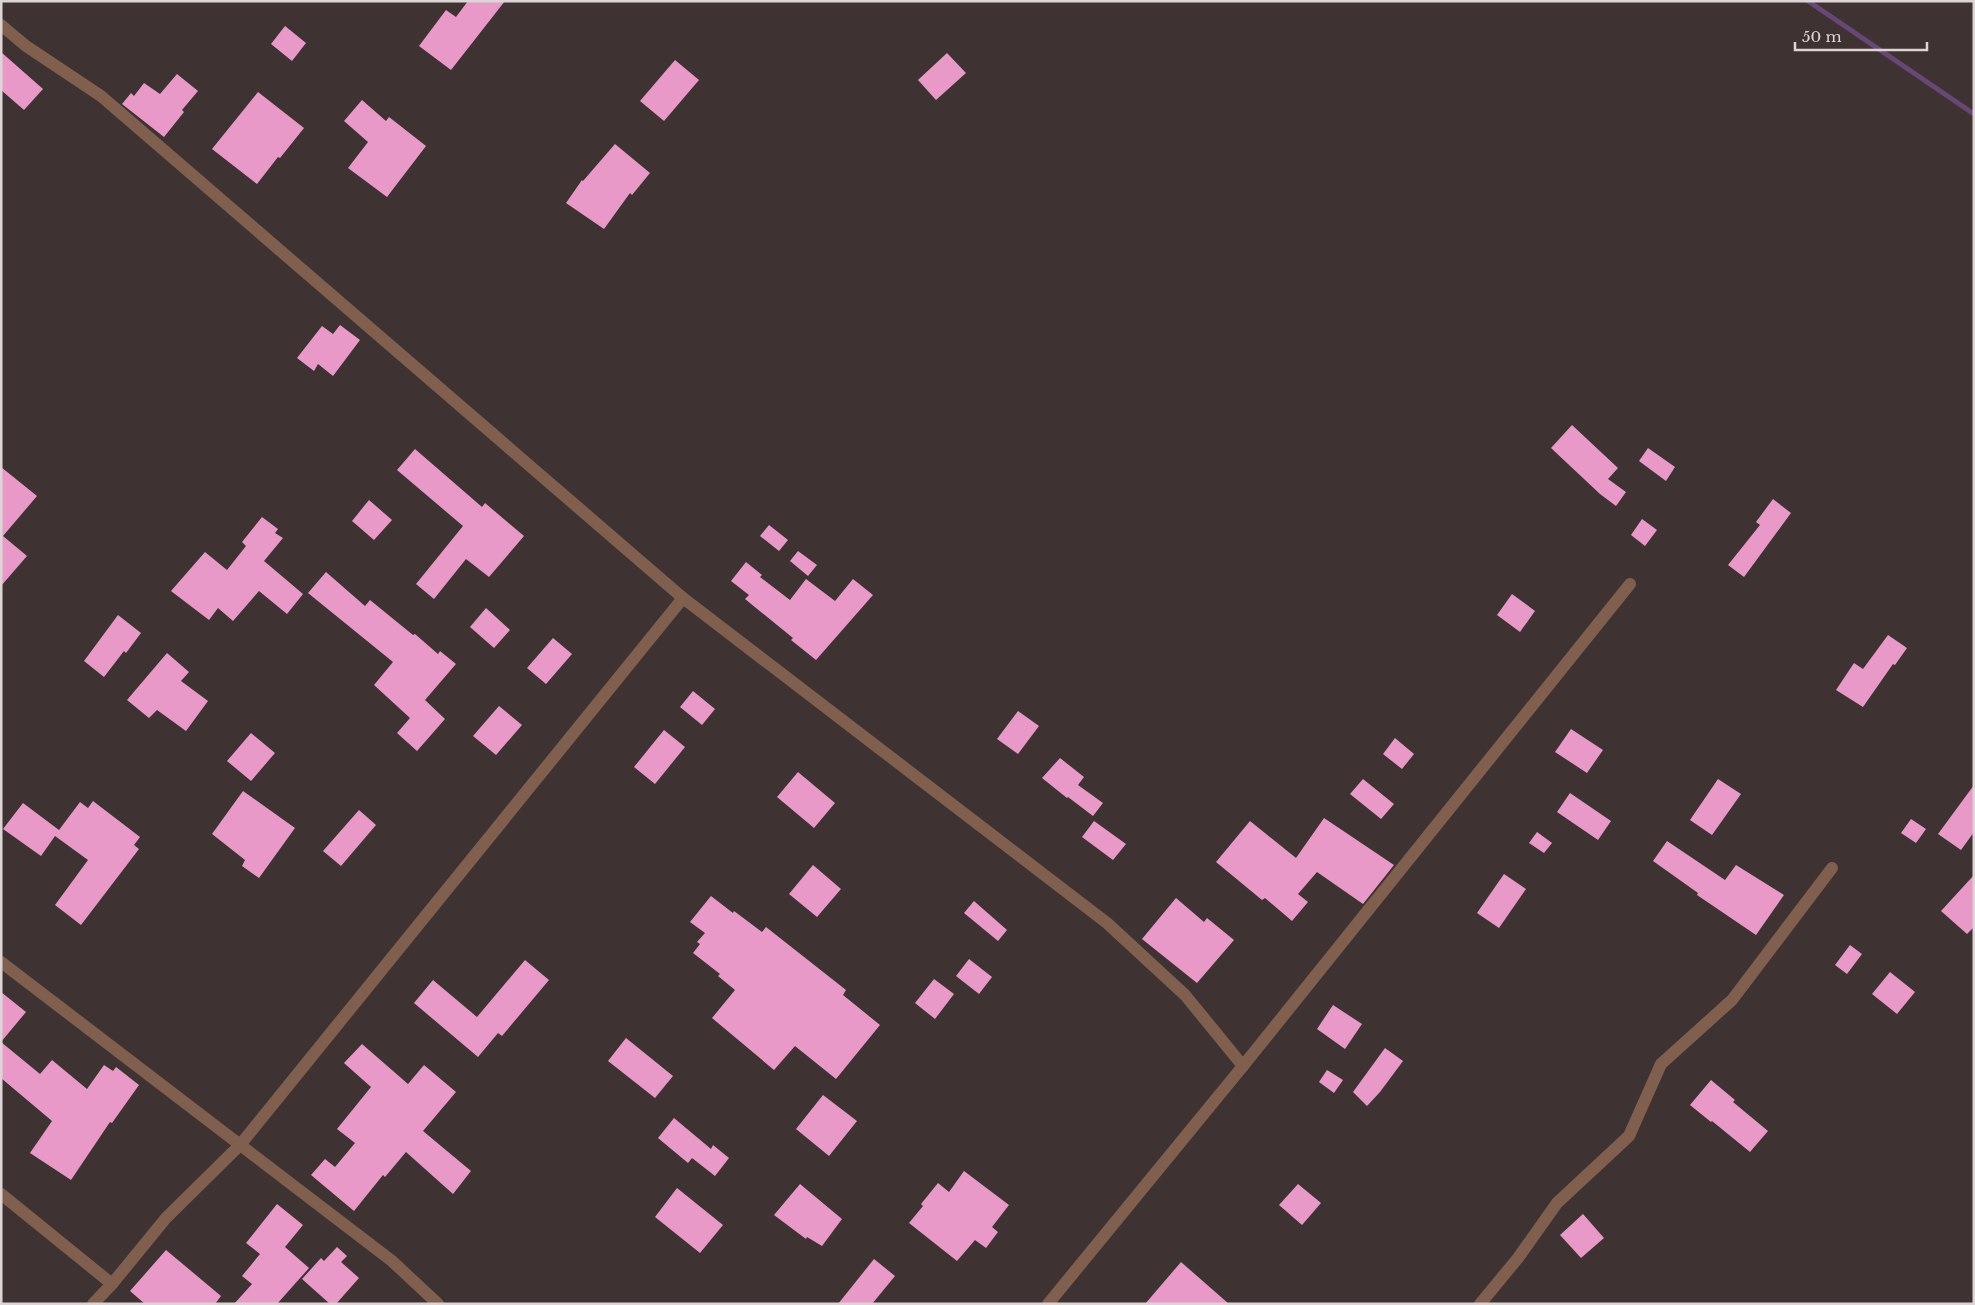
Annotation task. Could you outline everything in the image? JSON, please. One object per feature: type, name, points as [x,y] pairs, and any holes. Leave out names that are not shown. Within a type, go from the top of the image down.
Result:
[{"type":"street","points":[[1,25],[26,46],[100,96],[683,598],[1107,923],[1185,995],[1243,1066]]},
{"type":"street","points":[[1048,1304],[1243,1066],[1630,584]]},
{"type":"street","points":[[93,1304],[112,1284],[166,1218],[240,1145],[683,598]]},
{"type":"street","points":[[1480,1304],[1518,1258],[1557,1202],[1629,1136],[1661,1064],[1732,1000],[1832,868]]},
{"type":"street","points":[[1,962],[392,1261],[438,1304]]},
{"type":"street","points":[[1,1194],[112,1284]]},
{"type":"building","points":[[468,1],[505,1],[451,70],[419,46],[446,10],[456,17]]},
{"type":"building","points":[[285,26],[306,43],[292,61],[271,44]]},
{"type":"building","points":[[1,52],[43,89],[24,110],[1,90]]},
{"type":"building","points":[[947,53],[966,73],[936,100],[918,80]]},
{"type":"building","points":[[675,60],[699,80],[664,121],[640,101]]},
{"type":"building","points":[[177,74],[198,91],[182,110],[184,112],[164,137],[122,104],[131,93],[134,96],[144,83],[160,94]]},
{"type":"building","points":[[258,92],[304,128],[257,184],[212,149]]},
{"type":"building","points":[[362,100],[386,121],[389,117],[426,146],[387,197],[348,168],[368,142],[344,121]]},
{"type":"building","points":[[615,144],[650,173],[632,195],[630,193],[604,229],[566,203],[582,180]]},
{"type":"building","points":[[340,325],[360,340],[333,376],[318,364],[314,371],[297,358],[322,326],[333,334]]},
{"type":"building","points":[[1572,425],[1618,468],[1608,479],[1626,492],[1616,506],[1600,494],[1551,448]]},
{"type":"building","points":[[1648,448],[1675,467],[1666,481],[1639,461]]},
{"type":"building","points":[[415,449],[482,507],[485,503],[524,536],[489,577],[466,559],[434,599],[416,584],[463,526],[397,470]]},
{"type":"building","points":[[1,467],[37,496],[3,536],[27,556],[1,586]]},
{"type":"building","points":[[1773,499],[1791,513],[1744,577],[1728,565],[1760,525],[1756,522]]},
{"type":"building","points":[[369,500],[392,520],[374,540],[352,521]]},
{"type":"building","points":[[262,517],[278,529],[275,533],[283,538],[264,561],[303,594],[287,614],[259,591],[233,621],[218,608],[209,620],[171,591],[205,552],[227,570],[246,546],[242,542]]},
{"type":"building","points":[[1642,519],[1657,530],[1645,546],[1631,535]]},
{"type":"building","points":[[769,525],[788,540],[779,551],[760,536]]},
{"type":"building","points":[[798,551],[817,565],[808,576],[790,561]]},
{"type":"building","points":[[746,562],[762,575],[760,577],[790,600],[806,579],[835,601],[853,579],[873,595],[816,660],[791,640],[793,638],[745,599],[749,595],[731,581]]},
{"type":"building","points":[[326,572],[365,606],[370,600],[438,654],[440,651],[456,664],[425,700],[445,719],[417,751],[397,733],[410,718],[374,685],[393,662],[308,593]]},
{"type":"building","points":[[1512,594],[1535,611],[1520,632],[1497,615]]},
{"type":"building","points":[[486,608],[510,630],[494,648],[470,627]]},
{"type":"building","points":[[118,615],[141,633],[104,677],[84,661]]},
{"type":"building","points":[[1888,635],[1907,648],[1895,665],[1893,664],[1863,707],[1836,690],[1854,663],[1863,669]]},
{"type":"building","points":[[553,638],[572,654],[546,684],[527,668]]},
{"type":"building","points":[[167,653],[189,672],[181,681],[208,701],[186,731],[157,710],[149,718],[127,700]]},
{"type":"building","points":[[693,691],[715,709],[702,725],[680,707]]},
{"type":"building","points":[[499,706],[522,725],[496,755],[473,736]]},
{"type":"building","points":[[1018,711],[1039,726],[1018,754],[997,739]]},
{"type":"building","points":[[1571,729],[1603,750],[1587,773],[1555,752]]},
{"type":"building","points":[[664,730],[685,747],[655,784],[634,767]]},
{"type":"building","points":[[251,733],[275,753],[251,781],[227,761]]},
{"type":"building","points":[[1395,738],[1414,754],[1402,769],[1383,754]]},
{"type":"building","points":[[1060,758],[1084,777],[1078,785],[1103,803],[1093,816],[1042,778]]},
{"type":"building","points":[[798,772],[835,803],[814,828],[777,797]]},
{"type":"building","points":[[1363,779],[1394,804],[1381,819],[1350,794]]},
{"type":"building","points":[[1718,779],[1741,794],[1712,835],[1690,820]]},
{"type":"building","points":[[1974,785],[1974,832],[1961,850],[1938,834]]},
{"type":"building","points":[[243,791],[295,828],[259,878],[242,866],[245,860],[212,834]]},
{"type":"building","points":[[1570,793],[1611,821],[1598,840],[1557,812]]},
{"type":"building","points":[[93,801],[140,837],[134,845],[139,849],[81,925],[55,905],[88,860],[55,836],[41,856],[3,829],[23,803],[59,830],[80,802],[88,808]]},
{"type":"building","points":[[359,810],[376,825],[341,866],[323,851]]},
{"type":"building","points":[[1324,818],[1394,865],[1363,904],[1317,872],[1298,894],[1308,902],[1292,921],[1265,898],[1262,900],[1216,862],[1250,821],[1296,858]]},
{"type":"building","points":[[1911,819],[1926,829],[1916,843],[1901,833]]},
{"type":"building","points":[[1094,821],[1126,844],[1113,860],[1082,837]]},
{"type":"building","points":[[1537,832],[1552,843],[1544,853],[1529,843]]},
{"type":"building","points":[[1667,841],[1725,880],[1736,865],[1784,895],[1756,935],[1697,895],[1698,893],[1653,861]]},
{"type":"building","points":[[813,865],[841,889],[817,917],[789,894]]},
{"type":"building","points":[[1504,874],[1526,889],[1499,928],[1477,913]]},
{"type":"building","points":[[1974,875],[1974,927],[1967,934],[1941,911]]},
{"type":"building","points":[[711,896],[762,932],[766,927],[846,990],[843,995],[880,1025],[836,1079],[795,1046],[774,1070],[712,1018],[735,990],[718,976],[720,974],[693,953],[700,944],[697,942],[705,933],[690,922]]},
{"type":"building","points":[[1176,898],[1204,922],[1207,918],[1234,940],[1197,983],[1142,939]]},
{"type":"building","points":[[974,901],[1007,930],[998,941],[964,913]]},
{"type":"building","points":[[1850,945],[1862,954],[1847,974],[1835,965]]},
{"type":"building","points":[[969,959],[992,977],[979,994],[956,976]]},
{"type":"building","points":[[525,960],[549,980],[502,1036],[498,1033],[478,1057],[414,1003],[433,980],[477,1017]]},
{"type":"building","points":[[1890,972],[1915,992],[1897,1014],[1872,994]]},
{"type":"building","points":[[934,979],[954,994],[935,1019],[915,1003]]},
{"type":"building","points":[[1,992],[26,1012],[1,1042]]},
{"type":"building","points":[[1333,1005],[1362,1024],[1345,1049],[1317,1029]]},
{"type":"building","points":[[626,1038],[673,1076],[655,1098],[608,1061]]},
{"type":"building","points":[[1,1042],[40,1074],[52,1060],[87,1089],[104,1065],[113,1071],[116,1067],[139,1085],[112,1123],[110,1122],[71,1180],[30,1153],[52,1121],[1,1078]]},
{"type":"building","points":[[362,1044],[408,1084],[424,1065],[456,1092],[423,1131],[471,1171],[453,1194],[406,1152],[385,1177],[383,1175],[354,1211],[311,1175],[325,1159],[335,1167],[355,1143],[337,1129],[371,1087],[344,1063]]},
{"type":"building","points":[[1385,1048],[1403,1061],[1367,1106],[1353,1092]]},
{"type":"building","points":[[1327,1070],[1343,1080],[1334,1093],[1319,1082]]},
{"type":"building","points":[[1711,1080],[1735,1100],[1733,1102],[1768,1131],[1750,1152],[1690,1105]]},
{"type":"building","points":[[823,1095],[857,1121],[829,1156],[796,1129]]},
{"type":"building","points":[[674,1118],[711,1149],[713,1145],[729,1158],[715,1176],[692,1158],[688,1163],[658,1138]]},
{"type":"building","points":[[964,1171],[1009,1205],[992,1227],[998,1232],[986,1248],[975,1240],[957,1261],[909,1223],[938,1183],[949,1192]]},
{"type":"building","points":[[800,1184],[842,1219],[822,1246],[807,1237],[806,1239],[774,1215]]},
{"type":"building","points":[[1298,1184],[1321,1203],[1302,1225],[1279,1205]]},
{"type":"building","points":[[677,1188],[723,1225],[700,1253],[655,1217]]},
{"type":"building","points":[[277,1204],[303,1225],[285,1247],[309,1268],[277,1304],[234,1304],[252,1284],[242,1276],[260,1254],[246,1243]]},
{"type":"building","points":[[1583,1214],[1604,1238],[1581,1258],[1560,1235]]},
{"type":"building","points":[[337,1247],[347,1256],[341,1262],[359,1278],[336,1304],[330,1304],[302,1279],[321,1258],[324,1261]]},
{"type":"building","points":[[166,1250],[221,1296],[215,1304],[145,1304],[130,1291]]},
{"type":"building","points":[[874,1259],[895,1276],[872,1304],[838,1304]]},
{"type":"building","points":[[1181,1262],[1229,1304],[1145,1304]]},
{"type":"waterway","points":[[1808,1],[1974,114]]}]
